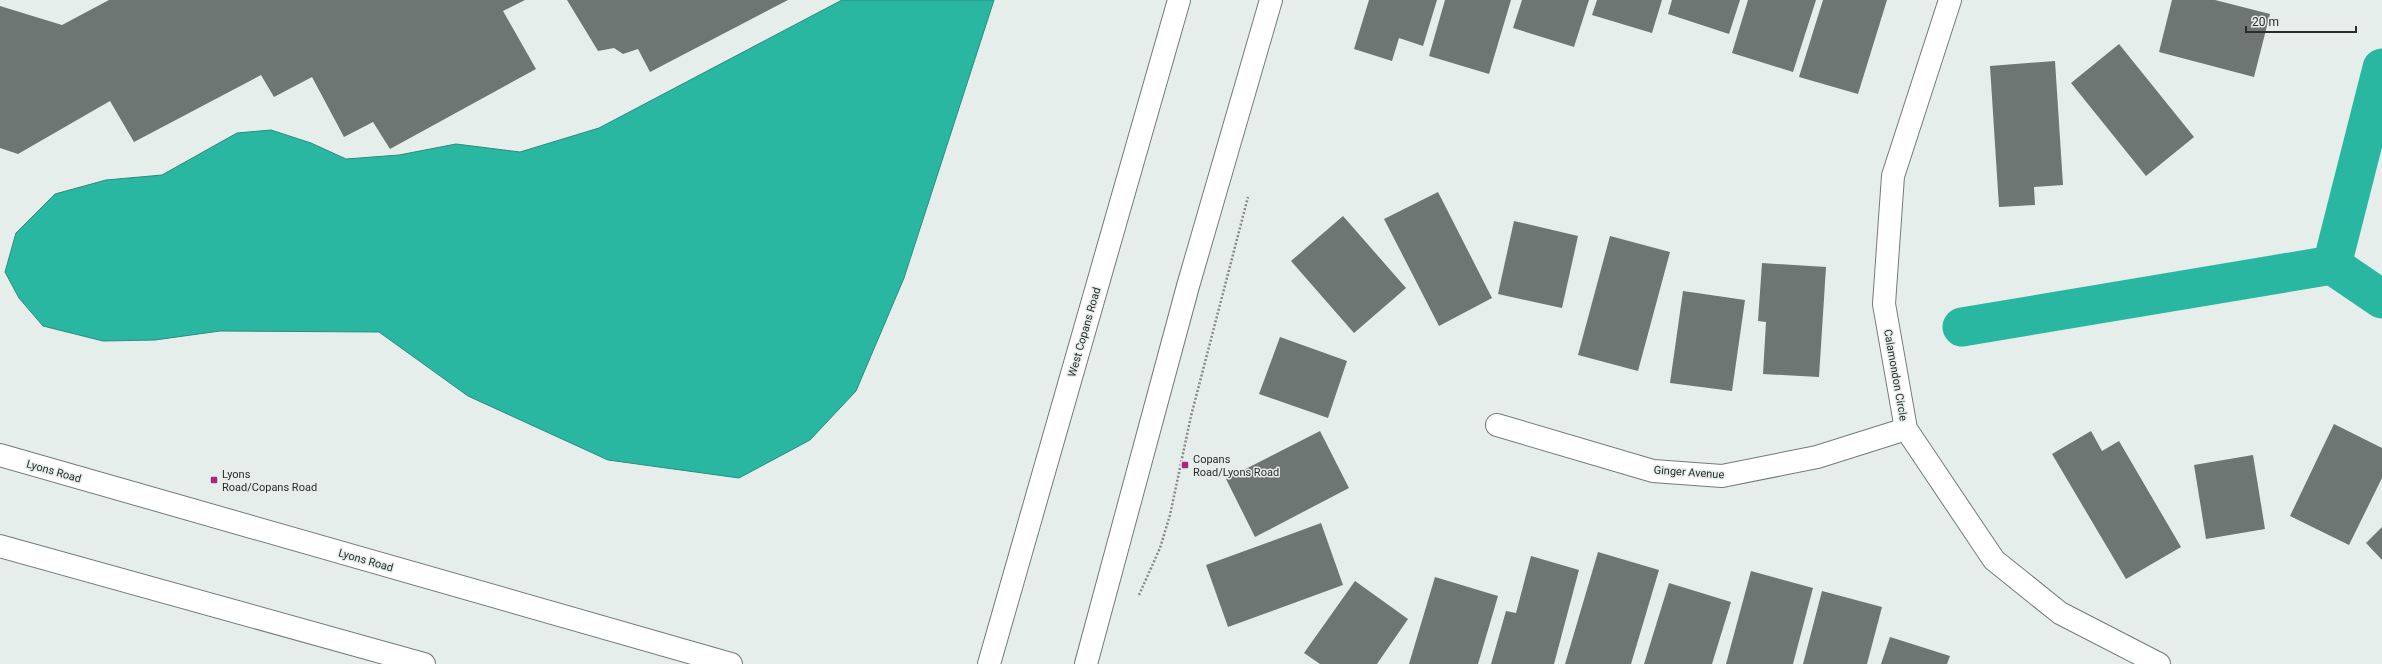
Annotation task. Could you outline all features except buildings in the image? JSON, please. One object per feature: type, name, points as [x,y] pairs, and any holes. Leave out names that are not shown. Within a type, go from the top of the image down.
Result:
[{"type":"main road","name":"West Copans Road","points":[[989,664],[1179,0]]},
{"type":"main road","points":[[1086,664],[1188,286],[1271,0]]},
{"type":"main road","name":"Calamondon Circle","points":[[1950,0],[1893,176],[1884,304],[1906,429],[1994,560],[2060,613],[2159,664]]},
{"type":"main road","name":"Ginger Avenue","points":[[1497,426],[1653,471],[1722,476],[1817,457],[1906,429]]},
{"type":"main road","name":"Lyons Road","points":[[0,455],[731,664]]},
{"type":"main road","points":[[0,546],[424,664]]},
{"type":"path","points":[[1137,598],[1160,548],[1170,515],[1191,416],[1250,191]]},
{"type":"shaded area","points":[[842,0],[994,0],[904,278],[856,391],[810,440],[739,478],[608,460],[468,396],[379,332],[220,331],[155,340],[103,341],[43,326],[19,298],[5,272],[16,233],[55,194],[106,180],[162,175],[237,133],[271,130],[311,143],[346,159],[399,155],[456,144],[520,152],[599,128]]},
{"type":"waterway","points":[[1962,327],[2332,265],[2382,68]]},
{"type":"waterway","points":[[2332,265],[2382,299]]},
{"type":"place","name":"Copans Road/Lyons Road","points":[[1185,465]]},
{"type":"place","name":"Lyons Road/Copans Road","points":[[214,480]]}]
